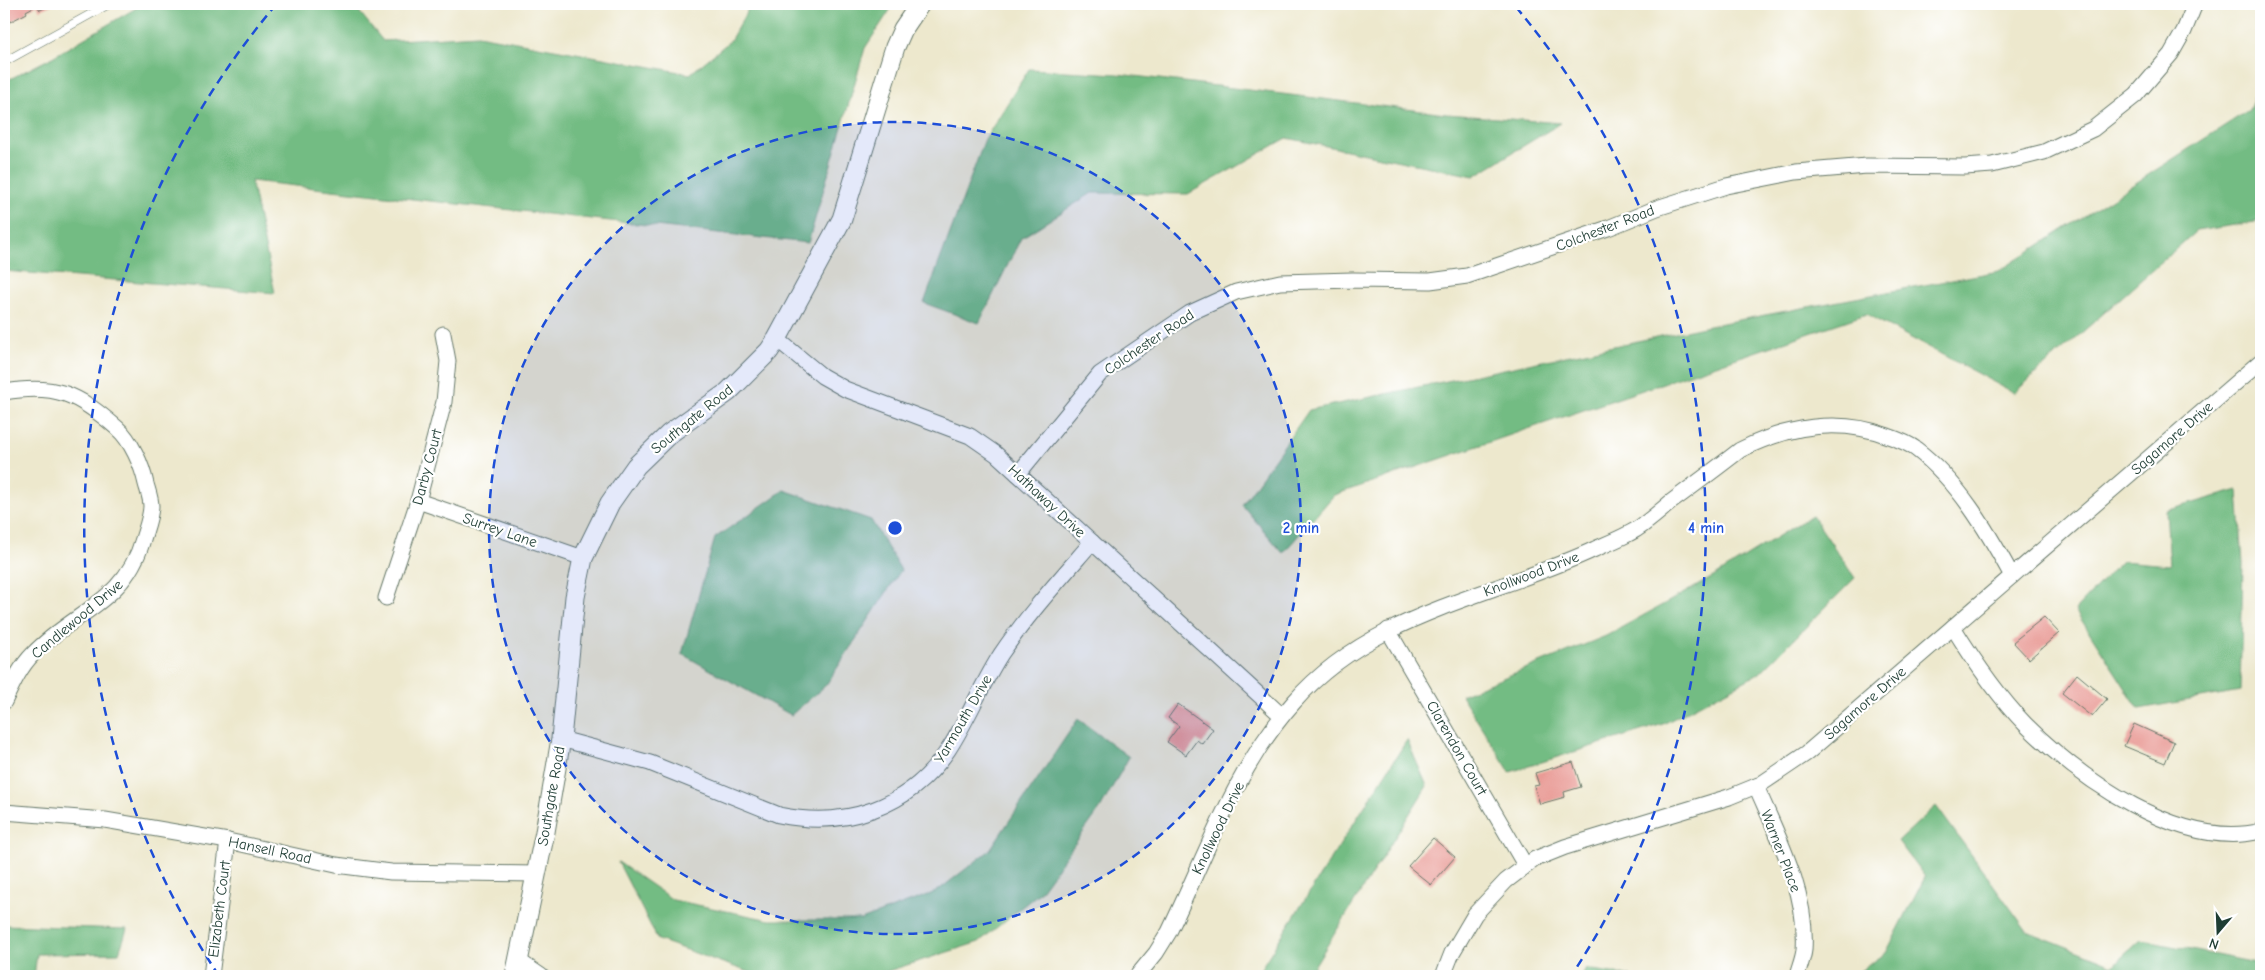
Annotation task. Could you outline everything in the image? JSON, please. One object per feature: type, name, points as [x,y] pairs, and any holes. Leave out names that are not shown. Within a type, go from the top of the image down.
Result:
[{"type":"street","name":"Southgate Road","points":[[517,969],[537,874],[561,739],[575,597],[583,558],[610,503],[636,466],[669,434],[728,392],[769,352],[777,339],[842,219],[896,47],[903,29],[920,4]]},
{"type":"street","name":"Colchester Road","points":[[1018,474],[1100,374],[1190,313],[1236,292],[1280,282],[1353,280],[1430,281],[1467,276],[1590,234],[1657,208],[1726,186],[1796,172],[1868,166],[1965,167],[1992,165],[2044,152],[2093,129],[2136,96],[2171,54],[2184,31],[2195,4]]},
{"type":"street","name":"Darby Court","points":[[386,598],[418,501],[444,402],[448,361],[443,334]]},
{"type":"street","name":"Hathaway Drive","points":[[777,339],[822,376],[845,388],[970,436],[996,454],[1282,716]]},
{"type":"street","name":"Sagamore Drive","points":[[1443,976],[1459,940],[1475,914],[1506,881],[1535,859],[1565,847],[1729,797],[1756,786],[1807,753],[2261,361]]},
{"type":"street","name":"Candlewood Drive","points":[[4,392],[23,388],[61,390],[93,407],[119,430],[134,453],[144,474],[151,507],[138,556],[127,576],[113,592],[59,630],[32,654],[15,679],[4,702]]},
{"type":"street","name":"Knollwood Drive","points":[[1136,976],[1156,953],[1169,932],[1252,757],[1282,716],[1321,676],[1349,653],[1388,630],[1418,616],[1549,569],[1637,529],[1740,450],[1773,435],[1809,427],[1836,426],[1863,429],[1881,434],[1915,448],[1943,475],[1969,506],[1992,540],[2012,576]]},
{"type":"street","name":"Surrey Lane","points":[[418,501],[583,558]]},
{"type":"street","name":"Yarmouth Drive","points":[[561,739],[650,763],[779,815],[827,820],[874,810],[916,786],[939,763],[1000,656],[1030,614],[1092,542]]},
{"type":"street","points":[[1953,627],[1994,689],[2025,723],[2059,754],[2095,782],[2135,805],[2188,829],[2228,835],[2261,831]]},
{"type":"street","name":"Clarendon Court","points":[[1388,630],[1525,866]]},
{"type":"street","name":"Warner Place","points":[[1756,786],[1787,858],[1801,904],[1804,951],[1797,976]]},
{"type":"street","name":"Hansell Road","points":[[4,812],[105,820],[228,841],[336,865],[391,872],[537,874]]},
{"type":"street","name":"Elizabeth Court","points":[[211,976],[228,841]]},
{"type":"street","points":[[517,969],[542,976]]},
{"type":"lane","points":[[4,62],[109,4]]},
{"type":"green space","points":[[143,4],[222,4],[224,7],[240,4],[353,4],[383,41],[478,35],[690,74],[730,41],[751,4],[894,4],[865,48],[808,243],[251,181],[275,293],[4,271],[4,82],[49,59]]},
{"type":"green space","points":[[1029,69],[1118,74],[1446,114],[1561,123],[1474,176],[1287,138],[1188,194],[1092,193],[1021,238],[979,323],[924,303],[985,139]]},
{"type":"green space","points":[[2261,82],[2261,221],[2196,231],[2014,393],[1866,314],[1334,495],[1283,553],[1242,505],[1309,410],[1728,322],[1999,271],[2249,110]]},
{"type":"green space","points":[[784,490],[871,520],[901,570],[826,685],[791,715],[682,654],[715,538]]},
{"type":"green space","points":[[2238,490],[2243,564],[2240,691],[2139,709],[2075,610],[2122,561],[2170,565],[2166,511]]},
{"type":"green space","points":[[1812,515],[1855,578],[1760,673],[1663,724],[1510,772],[1461,695],[1606,636],[1715,576]]},
{"type":"green space","points":[[1078,719],[1129,757],[1100,809],[1039,893],[979,942],[885,972],[835,976],[760,976],[658,940],[618,862],[673,900],[770,920],[861,920],[936,892],[989,851]]},
{"type":"green space","points":[[1407,740],[1427,786],[1308,976],[1256,976]]},
{"type":"green space","points":[[1936,806],[2027,931],[2113,965],[2141,940],[2261,964],[2261,976],[1853,976],[1886,953],[1925,877],[1898,841]]},
{"type":"green space","points":[[4,925],[127,929],[119,953],[37,954],[34,976],[4,976]]},
{"type":"green space","points":[[1586,969],[1631,976],[1582,976]]},
{"type":"building","points":[[4,4],[53,4],[40,10],[37,5],[26,11],[27,13],[4,25]]},
{"type":"building","points":[[2044,617],[2059,633],[2029,659],[2013,642]]},
{"type":"building","points":[[2077,674],[2107,699],[2092,717],[2062,693]]},
{"type":"building","points":[[1178,704],[1213,729],[1202,744],[1197,740],[1186,755],[1167,742],[1179,726],[1168,718]]},
{"type":"building","points":[[2134,724],[2174,742],[2165,763],[2124,746]]},
{"type":"building","points":[[1573,762],[1581,787],[1564,792],[1565,797],[1540,804],[1534,786],[1539,785],[1535,773]]},
{"type":"building","points":[[1433,838],[1455,857],[1431,885],[1408,866]]}]
